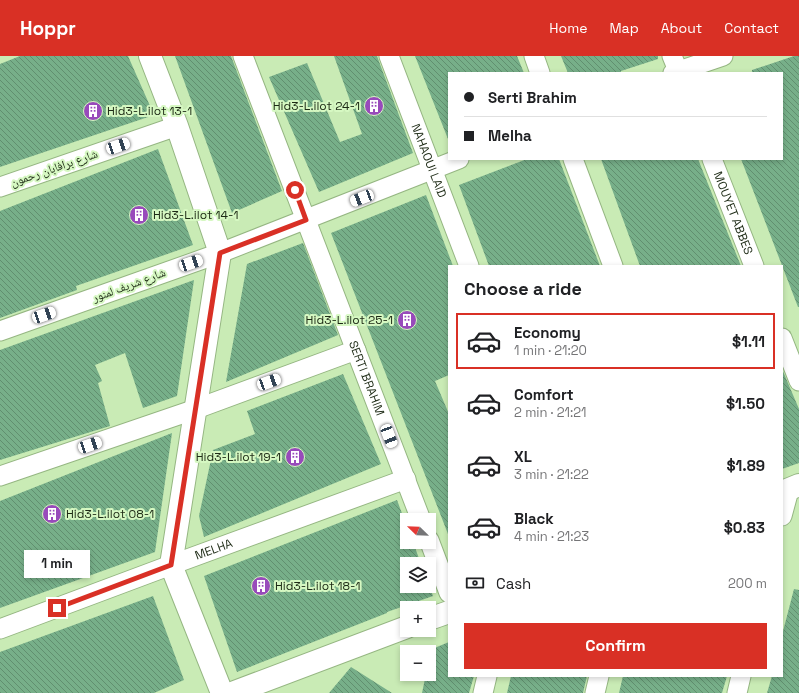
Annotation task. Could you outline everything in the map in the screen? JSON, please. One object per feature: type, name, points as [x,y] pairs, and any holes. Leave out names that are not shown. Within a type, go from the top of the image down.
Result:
[{"type":"street","points":[[150,56],[177,126],[220,253],[171,565],[222,693]]},
{"type":"street","name":"SERTI BRAHIM","points":[[244,56],[418,513]]},
{"type":"street","name":"NAHAOUI LAID","points":[[389,56],[469,265]]},
{"type":"street","points":[[534,56],[540,72]]},
{"type":"street","points":[[675,68],[723,56]]},
{"type":"street","name":"شارع برافابان رحمون","points":[[0,187],[177,126]]},
{"type":"street","name":"شارع شريف لمنور","points":[[0,331],[220,253],[457,160]]},
{"type":"street","points":[[573,160],[613,265]]},
{"type":"street","name":"MOUYET ABBES","points":[[712,160],[754,265]]},
{"type":"street","points":[[783,341],[799,381]]},
{"type":"street","points":[[0,476],[196,409],[356,350]]},
{"type":"street","name":"MELHA","points":[[0,629],[406,480]]},
{"type":"street","points":[[783,513],[790,489]]},
{"type":"street","points":[[432,549],[448,590]]},
{"type":"street","points":[[436,617],[448,612]]},
{"type":"street","points":[[232,693],[400,630]]},
{"type":"street","points":[[483,693],[487,677]]},
{"type":"street","points":[[595,693],[599,677]]},
{"type":"street","points":[[737,693],[741,677]]},
{"type":"building","name":"Hid3-L.ilot 13-1","points":[[20,56],[128,56],[154,115],[0,167],[0,64]]},
{"type":"building","points":[[175,56],[231,56],[282,191],[232,213]]},
{"type":"building","name":"Hid3-L.ilot 24-1","points":[[334,56],[377,56],[413,153],[319,192],[269,77],[307,63],[340,142],[362,134]]},
{"type":"building","points":[[415,56],[517,56],[524,72],[448,72],[448,139]]},
{"type":"building","points":[[561,56],[658,56],[658,59],[621,72],[568,72]]},
{"type":"building","points":[[794,56],[799,56],[799,307],[741,160],[783,160],[783,72],[752,72],[752,70]]},
{"type":"building","name":"Hid3-L.ilot 14-1","points":[[158,149],[193,245],[76,286],[77,290],[0,318],[0,211]]},
{"type":"building","points":[[524,160],[559,160],[600,265],[489,265],[459,185]]},
{"type":"building","points":[[601,160],[698,160],[741,265],[640,265]]},
{"type":"building","name":"Hid3-L.ilot 25-1","points":[[426,195],[453,265],[448,265],[448,375],[435,381],[448,412],[448,534],[331,233]]},
{"type":"building","points":[[303,243],[338,335],[226,382],[247,264]]},
{"type":"building","points":[[194,280],[177,396],[143,408],[125,353],[95,365],[102,381],[98,383],[110,426],[0,460],[0,350]]},
{"type":"building","points":[[783,371],[799,409],[799,463],[783,469]]},
{"type":"building","name":"Hid3-L.ilot 19-1","points":[[343,374],[381,464],[204,537],[199,516],[213,450],[255,434],[247,411]]},
{"type":"building","name":"Hid3-L.ilot 08-1","points":[[172,433],[155,552],[0,608],[0,501]]},
{"type":"building","name":"Hid3-L.ilot 18-1","points":[[397,500],[402,513],[400,513],[400,549],[416,549],[418,557],[400,557],[400,593],[432,593],[433,596],[419,601],[400,601],[400,607],[237,672],[204,576]]},
{"type":"building","points":[[794,589],[799,590],[799,693],[767,693],[772,677],[783,677],[783,631]]},
{"type":"building","points":[[153,596],[184,680],[154,693],[0,693],[0,652]]},
{"type":"building","points":[[448,642],[448,677],[474,677],[469,693],[422,693],[425,681],[436,681],[436,647]]},
{"type":"building","points":[[351,667],[392,693],[329,693]]},
{"type":"building","points":[[511,677],[587,677],[583,693],[507,693]]},
{"type":"building","points":[[623,677],[727,677],[722,693],[619,693]]},
{"type":"place","name":"Hid3-L.ilot 24-1","points":[[374,106]]},
{"type":"place","name":"Hid3-L.ilot 13-1","points":[[93,111]]},
{"type":"place","name":"Hid3-L.ilot 14-1","points":[[139,215]]},
{"type":"place","name":"Hid3-L.ilot 25-1","points":[[407,320]]},
{"type":"place","name":"Hid3-L.ilot 19-1","points":[[295,457]]},
{"type":"place","name":"Hid3-L.ilot 08-1","points":[[52,514]]},
{"type":"place","name":"Hid3-L.ilot 18-1","points":[[261,586]]},
{"type":"route","points":[[57,608],[171,565],[220,253],[306,220],[295,190]]}]
